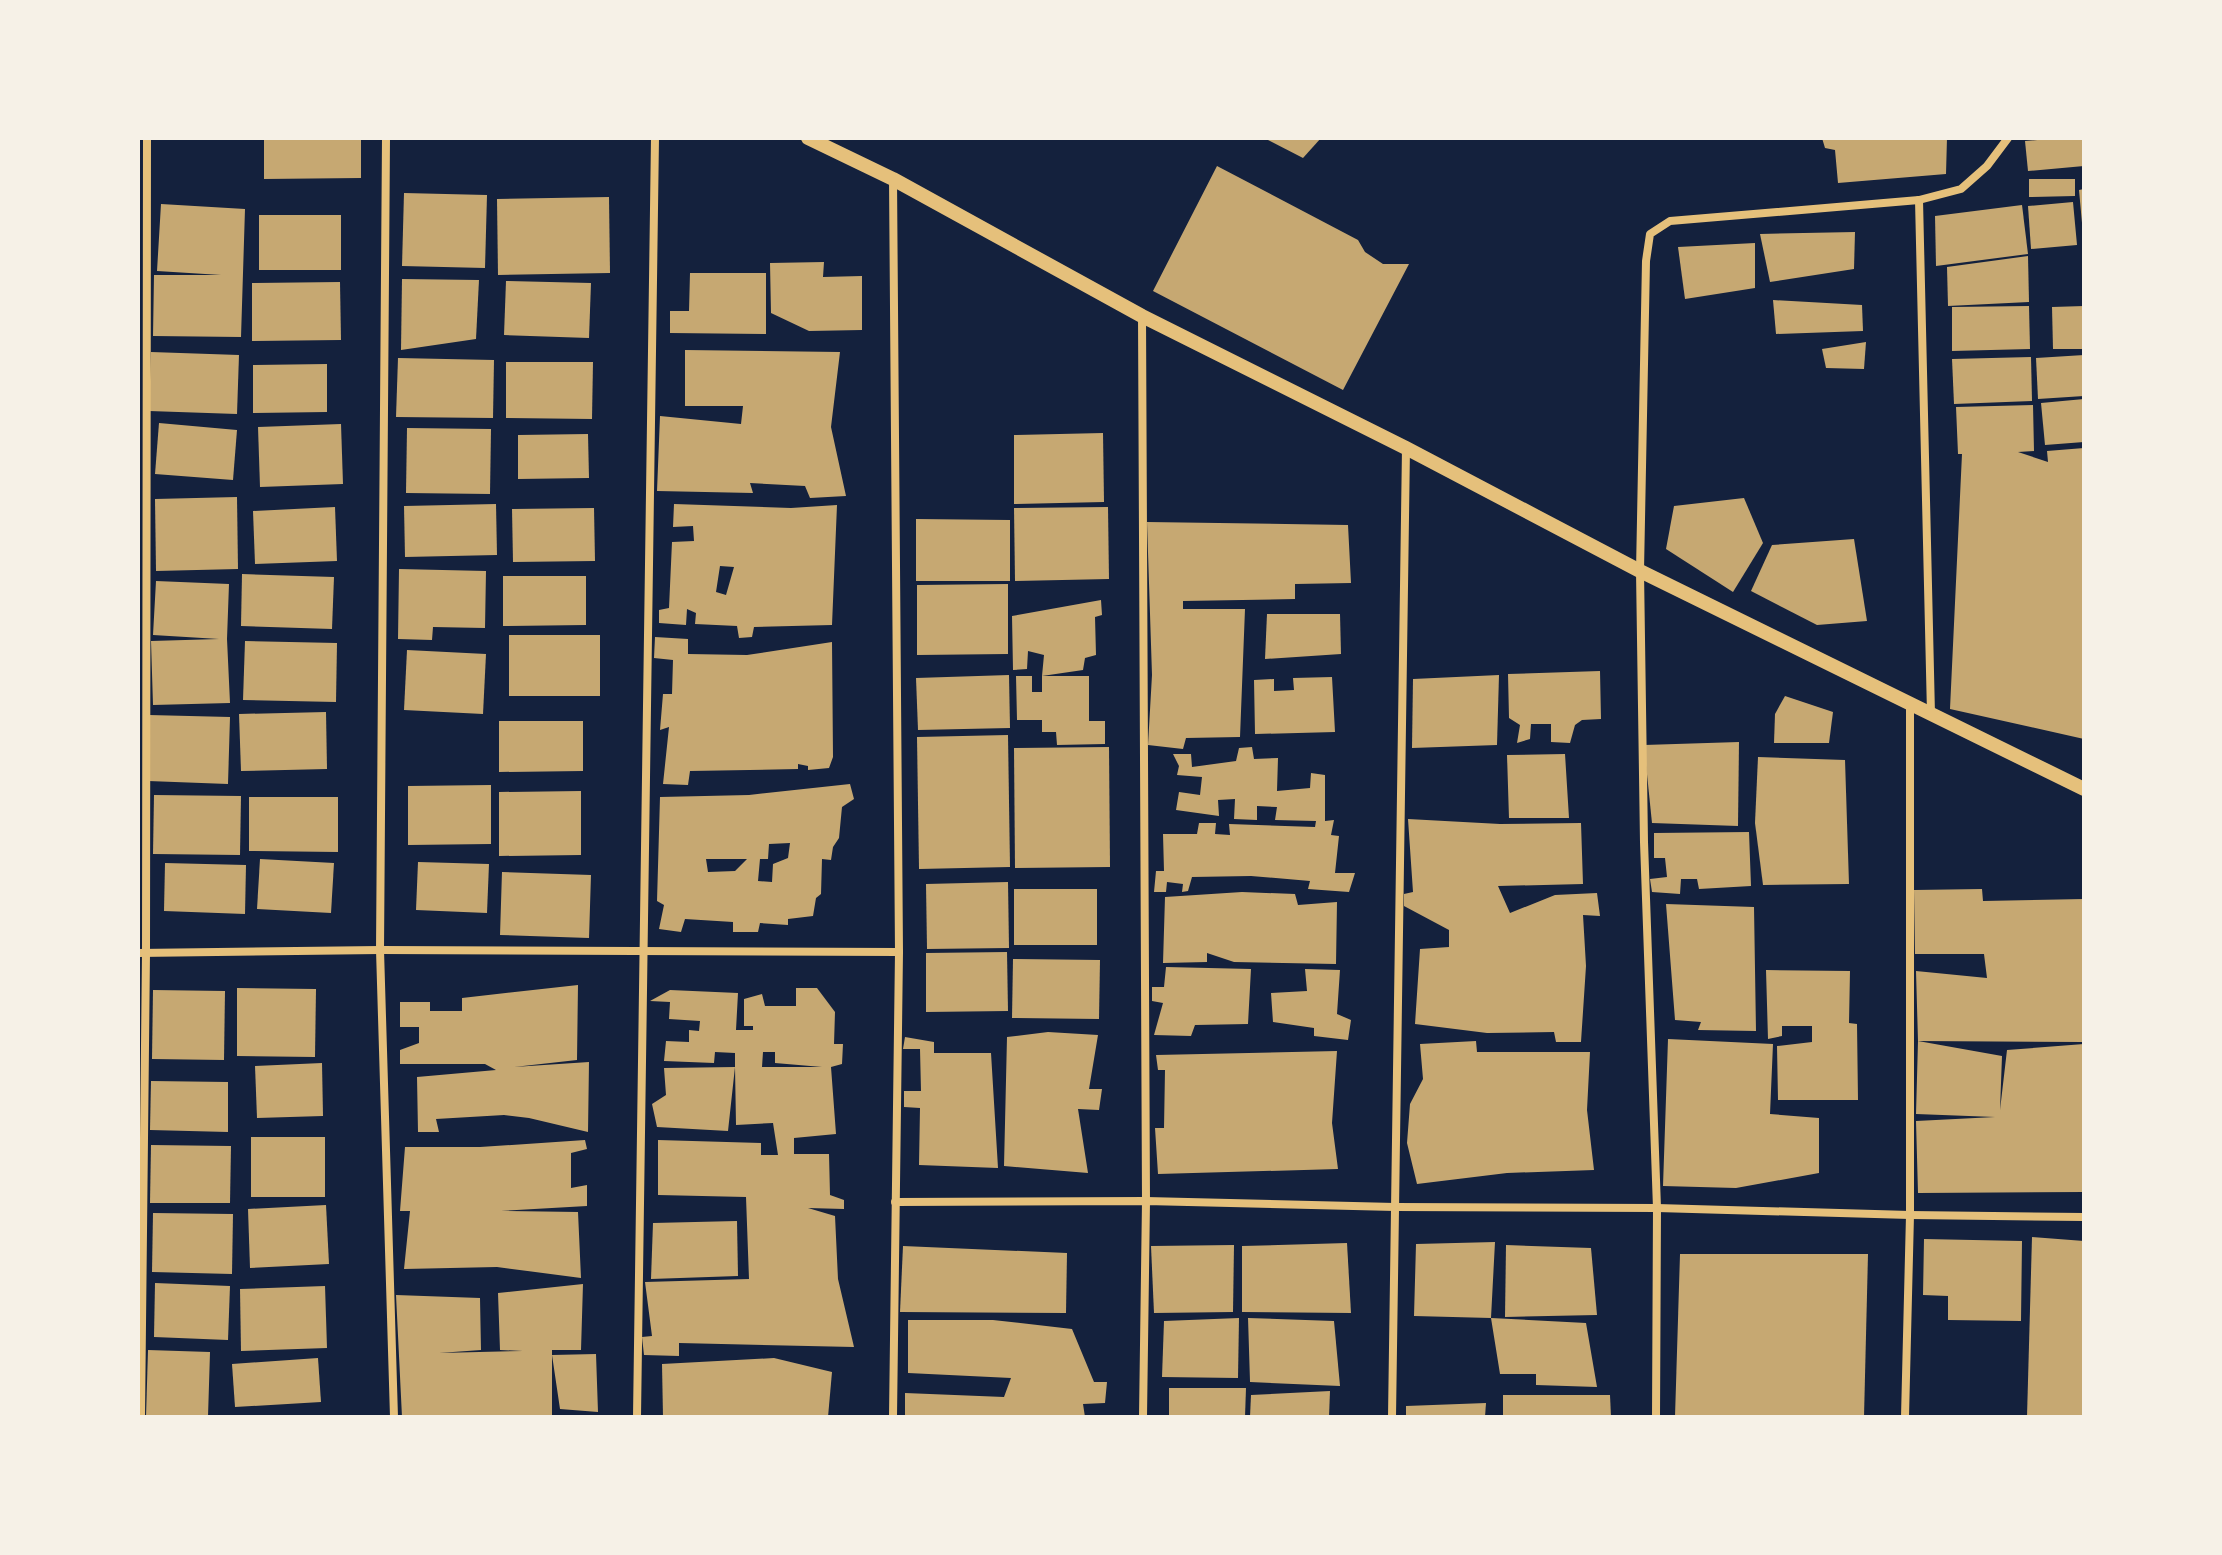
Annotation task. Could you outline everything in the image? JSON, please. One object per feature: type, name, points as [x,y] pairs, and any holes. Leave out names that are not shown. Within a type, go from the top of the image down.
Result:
[{"type":"street","points":[[141,1417],[147,138]]},
{"type":"street","points":[[386,138],[380,950],[394,1417]]},
{"type":"street","points":[[637,1417],[655,138]]},
{"type":"street","points":[[808,138],[893,179],[1142,316],[1406,448],[1640,571],[2084,789]]},
{"type":"street","points":[[1656,1417],[1657,1208],[1644,842],[1640,571],[1646,261],[1650,234],[1670,221],[1919,200],[1961,189],[1987,166],[2008,138]]},
{"type":"street","points":[[893,179],[899,952],[893,1417]]},
{"type":"street","points":[[1919,200],[1931,714]]},
{"type":"street","points":[[1142,316],[1146,1201],[1143,1417]]},
{"type":"street","points":[[1392,1417],[1406,448]]},
{"type":"street","points":[[1905,1417],[1910,1215],[1910,704]]},
{"type":"street","points":[[142,953],[380,950],[899,952]]},
{"type":"street","points":[[895,1202],[1146,1201],[2084,1217]]},
{"type":"building","points":[[1264,138],[1321,138],[1303,158]]},
{"type":"building","points":[[1822,138],[1947,138],[1946,174],[1838,183],[1835,150],[1825,148]]},
{"type":"building","points":[[2084,138],[2084,166],[2028,171],[2025,141]]},
{"type":"building","points":[[361,139],[361,178],[264,179],[264,140]]},
{"type":"building","points":[[1217,166],[1358,240],[1365,252],[1383,264],[1409,264],[1343,390],[1153,291]]},
{"type":"building","points":[[2029,179],[2075,179],[2075,196],[2029,197]]},
{"type":"building","points":[[2084,189],[2084,223],[2082,223],[2079,190]]},
{"type":"building","points":[[404,193],[487,195],[485,268],[402,266]]},
{"type":"building","points":[[609,197],[610,273],[498,275],[497,199]]},
{"type":"building","points":[[2073,202],[2077,245],[2031,249],[2028,206]]},
{"type":"building","points":[[161,204],[245,209],[241,337],[153,336],[154,275],[221,275],[157,271]]},
{"type":"building","points":[[2022,205],[2028,254],[1936,266],[1935,216]]},
{"type":"building","points":[[259,215],[341,215],[341,270],[259,270]]},
{"type":"building","points":[[1855,232],[1854,269],[1770,282],[1760,234]]},
{"type":"building","points":[[1755,243],[1755,288],[1685,299],[1678,247]]},
{"type":"building","points":[[2028,256],[2029,302],[1948,306],[1947,267]]},
{"type":"building","points":[[824,262],[823,277],[862,276],[862,330],[809,331],[771,313],[770,263]]},
{"type":"building","points":[[690,273],[766,273],[766,334],[670,333],[670,311],[689,311]]},
{"type":"building","points":[[402,279],[479,280],[476,339],[401,350]]},
{"type":"building","points":[[506,281],[591,283],[589,338],[504,335]]},
{"type":"building","points":[[340,282],[341,340],[252,341],[252,283]]},
{"type":"building","points":[[1773,300],[1862,305],[1863,331],[1776,334]]},
{"type":"building","points":[[2029,306],[2030,349],[1952,351],[1952,307]]},
{"type":"building","points":[[2084,306],[2084,349],[2053,349],[2052,307]]},
{"type":"building","points":[[1866,342],[1864,369],[1826,368],[1822,349]]},
{"type":"building","points":[[685,350],[840,352],[831,427],[846,496],[810,498],[805,486],[750,483],[753,493],[657,491],[660,416],[741,424],[743,406],[685,406]]},
{"type":"building","points":[[151,352],[239,355],[237,414],[149,411]]},
{"type":"building","points":[[2084,355],[2084,396],[2038,399],[2036,358]]},
{"type":"building","points":[[2031,357],[2032,401],[1954,404],[1952,359]]},
{"type":"building","points":[[398,358],[494,360],[493,418],[396,417]]},
{"type":"building","points":[[506,362],[593,362],[592,419],[506,418]]},
{"type":"building","points":[[327,364],[327,412],[253,413],[253,365]]},
{"type":"building","points":[[2084,399],[2084,442],[2045,445],[2041,403]]},
{"type":"building","points":[[2033,405],[2034,451],[2018,452],[2048,462],[2047,451],[2084,448],[2084,739],[1950,709],[1962,454],[1958,454],[1956,407]]},
{"type":"building","points":[[159,423],[237,430],[233,480],[155,474]]},
{"type":"building","points":[[341,424],[343,484],[260,487],[258,427]]},
{"type":"building","points":[[407,428],[491,429],[490,494],[406,493]]},
{"type":"building","points":[[1103,433],[1104,502],[1014,504],[1014,435]]},
{"type":"building","points":[[588,434],[589,478],[518,479],[518,435]]},
{"type":"building","points":[[237,497],[238,569],[156,571],[155,499]]},
{"type":"building","points":[[1744,498],[1763,543],[1733,592],[1666,549],[1674,506]]},
{"type":"building","points":[[496,504],[497,555],[405,557],[404,506]]},
{"type":"building","points":[[674,504],[791,508],[837,505],[832,625],[754,627],[752,637],[739,638],[737,626],[695,624],[696,613],[687,609],[686,625],[659,623],[659,610],[669,608],[672,542],[694,541],[693,526],[673,527]],"holes":[[[720,566],[734,567],[726,595],[716,592]]]},
{"type":"building","points":[[335,507],[337,561],[255,564],[253,511]]},
{"type":"building","points":[[1108,507],[1109,579],[1015,581],[1014,508]]},
{"type":"building","points":[[594,508],[595,561],[513,562],[512,509]]},
{"type":"building","points":[[916,519],[1010,520],[1010,581],[916,581]]},
{"type":"building","points":[[1147,522],[1348,525],[1351,583],[1295,584],[1295,599],[1183,601],[1183,609],[1245,609],[1240,737],[1186,738],[1183,749],[1148,745],[1152,675]]},
{"type":"building","points":[[1854,539],[1867,621],[1817,625],[1751,591],[1772,545]]},
{"type":"building","points":[[399,569],[486,571],[485,628],[433,627],[432,640],[398,639]]},
{"type":"building","points":[[242,574],[334,577],[332,629],[241,626]]},
{"type":"building","points":[[503,576],[586,576],[586,625],[503,626]]},
{"type":"building","points":[[156,581],[229,584],[227,639],[230,703],[153,705],[151,641],[219,639],[153,635]]},
{"type":"building","points":[[1008,584],[1008,654],[917,655],[917,585]]},
{"type":"building","points":[[1101,600],[1102,615],[1095,617],[1096,655],[1085,658],[1083,670],[1042,676],[1044,655],[1028,651],[1027,669],[1013,670],[1012,616]]},
{"type":"building","points":[[1267,614],[1340,614],[1341,654],[1265,659]]},
{"type":"building","points":[[509,635],[600,635],[600,696],[509,696]]},
{"type":"building","points":[[655,637],[688,639],[688,654],[747,655],[832,642],[833,757],[829,768],[808,770],[808,766],[798,764],[798,769],[690,771],[688,785],[663,784],[669,727],[660,730],[663,694],[672,694],[673,660],[654,658]]},
{"type":"building","points":[[245,641],[337,643],[336,702],[243,700]]},
{"type":"building","points":[[407,650],[486,654],[483,714],[404,710]]},
{"type":"building","points":[[1600,671],[1601,719],[1582,720],[1575,725],[1570,743],[1551,742],[1551,724],[1531,724],[1530,739],[1517,743],[1520,725],[1509,718],[1508,674]]},
{"type":"building","points":[[1009,675],[1010,728],[918,730],[916,678]]},
{"type":"building","points":[[1499,675],[1497,745],[1412,748],[1413,679]]},
{"type":"building","points":[[1016,676],[1032,676],[1032,692],[1042,692],[1042,676],[1089,676],[1089,721],[1105,721],[1105,744],[1057,745],[1056,732],[1042,732],[1042,720],[1017,720]]},
{"type":"building","points":[[1332,677],[1335,732],[1255,734],[1254,680],[1274,679],[1274,691],[1294,690],[1293,678]]},
{"type":"building","points":[[1785,696],[1833,712],[1829,743],[1774,743],[1775,714]]},
{"type":"building","points":[[326,712],[327,769],[241,771],[239,714]]},
{"type":"building","points":[[149,715],[230,717],[228,784],[148,781]]},
{"type":"building","points":[[499,721],[583,721],[583,771],[499,772]]},
{"type":"building","points":[[1008,735],[1010,867],[919,869],[917,737]]},
{"type":"building","points":[[1739,742],[1738,826],[1652,823],[1644,745]]},
{"type":"building","points":[[1109,747],[1110,867],[1015,868],[1014,748]]},
{"type":"building","points":[[1252,747],[1254,759],[1278,758],[1277,791],[1310,788],[1311,773],[1325,775],[1325,821],[1334,820],[1331,835],[1339,836],[1335,873],[1355,873],[1349,892],[1308,889],[1310,881],[1251,876],[1192,877],[1188,891],[1182,892],[1183,884],[1167,882],[1166,892],[1154,892],[1156,871],[1164,871],[1163,834],[1197,834],[1199,823],[1216,823],[1215,834],[1230,835],[1229,824],[1315,827],[1316,821],[1275,820],[1277,807],[1257,806],[1257,820],[1234,819],[1235,799],[1218,800],[1219,816],[1176,810],[1179,792],[1200,795],[1202,777],[1177,775],[1179,766],[1173,754],[1191,754],[1192,767],[1236,761],[1239,748]]},
{"type":"building","points":[[1565,754],[1569,818],[1509,818],[1507,755]]},
{"type":"building","points":[[1758,757],[1845,760],[1849,884],[1763,885],[1755,823]]},
{"type":"building","points":[[850,784],[854,799],[842,807],[839,838],[833,847],[831,860],[822,859],[821,894],[816,898],[813,916],[788,919],[788,925],[760,923],[758,932],[733,932],[733,922],[685,919],[681,932],[659,929],[664,905],[657,901],[660,797],[749,795]],"holes":[[[790,843],[788,858],[773,864],[772,882],[758,881],[760,859],[768,859],[769,844]],[[706,859],[747,859],[735,871],[708,872]]]},
{"type":"building","points":[[491,785],[491,844],[408,845],[408,786]]},
{"type":"building","points":[[581,791],[581,855],[499,856],[499,792]]},
{"type":"building","points":[[154,795],[241,796],[240,855],[153,854]]},
{"type":"building","points":[[249,797],[338,797],[338,852],[249,851]]},
{"type":"building","points":[[1408,819],[1500,824],[1581,823],[1583,884],[1498,886],[1510,913],[1555,895],[1597,893],[1600,916],[1583,915],[1586,966],[1581,1042],[1556,1042],[1554,1032],[1487,1033],[1415,1024],[1420,949],[1449,947],[1449,930],[1404,906],[1404,894],[1413,892]]},
{"type":"building","points":[[1749,832],[1751,886],[1699,889],[1697,879],[1681,879],[1680,894],[1652,892],[1650,879],[1667,877],[1665,858],[1654,858],[1654,833]]},
{"type":"building","points":[[260,859],[334,863],[331,913],[257,909]]},
{"type":"building","points":[[418,862],[489,864],[487,913],[416,910]]},
{"type":"building","points":[[165,863],[246,865],[245,914],[164,911]]},
{"type":"building","points":[[502,872],[591,875],[589,938],[500,935]]},
{"type":"building","points":[[1008,882],[1009,948],[927,949],[926,884]]},
{"type":"building","points":[[1014,889],[1097,889],[1097,945],[1014,945]]},
{"type":"building","points":[[1982,889],[1983,901],[2084,899],[2084,1042],[1918,1041],[1916,971],[1987,978],[1984,954],[1915,954],[1914,890]]},
{"type":"building","points":[[1242,892],[1295,894],[1298,905],[1337,902],[1336,964],[1234,962],[1207,953],[1207,962],[1163,963],[1165,897]]},
{"type":"building","points":[[1666,904],[1754,907],[1756,1031],[1698,1030],[1701,1022],[1675,1020]]},
{"type":"building","points":[[1007,952],[1008,1011],[926,1012],[926,953]]},
{"type":"building","points":[[1013,959],[1100,960],[1099,1019],[1012,1018]]},
{"type":"building","points":[[1166,967],[1251,969],[1248,1024],[1195,1025],[1191,1036],[1154,1035],[1163,1003],[1152,1001],[1152,987],[1164,987]]},
{"type":"building","points":[[1305,969],[1340,970],[1337,1014],[1351,1020],[1348,1040],[1314,1036],[1314,1028],[1273,1022],[1271,993],[1307,991]]},
{"type":"building","points":[[1766,970],[1850,971],[1849,1023],[1857,1024],[1858,1100],[1778,1100],[1777,1046],[1812,1042],[1812,1026],[1782,1026],[1782,1036],[1768,1039]]},
{"type":"building","points":[[578,985],[577,1060],[514,1067],[589,1062],[588,1132],[504,1115],[436,1119],[439,1132],[418,1132],[417,1077],[496,1070],[485,1064],[400,1064],[400,1050],[419,1043],[419,1027],[400,1027],[400,1002],[430,1002],[430,1011],[462,1011],[462,998]]},
{"type":"building","points":[[237,988],[316,989],[315,1057],[237,1056]]},
{"type":"building","points":[[796,988],[817,988],[835,1012],[834,1044],[843,1044],[842,1064],[831,1067],[836,1134],[794,1138],[794,1154],[829,1154],[830,1195],[844,1200],[844,1209],[808,1208],[835,1216],[838,1279],[854,1347],[679,1343],[679,1356],[644,1355],[642,1337],[652,1336],[645,1282],[749,1279],[746,1197],[658,1195],[658,1140],[761,1143],[761,1155],[778,1155],[773,1123],[736,1125],[735,1053],[715,1052],[714,1063],[664,1061],[666,1041],[689,1042],[689,1030],[699,1031],[700,1021],[669,1019],[670,1002],[650,1001],[670,990],[738,993],[736,1030],[753,1030],[753,1026],[744,1026],[744,999],[762,994],[765,1006],[796,1006]],"holes":[[[763,1052],[775,1052],[775,1063],[822,1067],[762,1067]]]},
{"type":"building","points":[[153,990],[225,991],[224,1060],[152,1059]]},
{"type":"building","points":[[1048,1032],[1098,1035],[1089,1089],[1102,1089],[1099,1110],[1078,1109],[1088,1173],[1004,1166],[1007,1037]]},
{"type":"building","points":[[905,1037],[934,1042],[934,1053],[991,1053],[998,1168],[919,1165],[920,1108],[904,1107],[904,1091],[921,1091],[920,1049],[903,1049]]},
{"type":"building","points":[[1668,1039],[1773,1044],[1770,1114],[1819,1118],[1819,1173],[1736,1188],[1663,1186]]},
{"type":"building","points":[[1476,1041],[1477,1052],[1590,1052],[1587,1110],[1594,1170],[1507,1173],[1417,1184],[1407,1143],[1410,1104],[1423,1079],[1420,1044]]},
{"type":"building","points":[[1918,1041],[2002,1056],[2000,1110],[2007,1050],[2084,1044],[2084,1192],[1918,1193],[1916,1121],[1995,1117],[1916,1114]]},
{"type":"building","points":[[1337,1051],[1332,1123],[1338,1169],[1158,1174],[1155,1128],[1164,1128],[1165,1070],[1158,1070],[1156,1055]]},
{"type":"building","points":[[322,1063],[323,1116],[257,1118],[255,1066]]},
{"type":"building","points":[[735,1067],[728,1131],[657,1127],[652,1104],[666,1095],[664,1068]]},
{"type":"building","points":[[151,1081],[228,1082],[228,1132],[150,1130]]},
{"type":"building","points":[[251,1137],[325,1137],[325,1197],[251,1197]]},
{"type":"building","points":[[585,1140],[587,1149],[571,1153],[571,1188],[587,1185],[587,1206],[501,1211],[578,1212],[581,1278],[497,1267],[404,1269],[410,1211],[400,1211],[405,1147],[480,1147]]},
{"type":"building","points":[[151,1145],[231,1146],[230,1203],[150,1203]]},
{"type":"building","points":[[326,1205],[329,1264],[250,1268],[248,1209]]},
{"type":"building","points":[[153,1213],[233,1214],[232,1274],[152,1272]]},
{"type":"building","points":[[737,1221],[738,1276],[651,1279],[653,1223]]},
{"type":"building","points":[[2032,1237],[2084,1241],[2084,1417],[2027,1417]]},
{"type":"building","points":[[1924,1239],[2022,1241],[2021,1321],[1948,1320],[1948,1296],[1923,1295]]},
{"type":"building","points":[[1495,1242],[1491,1318],[1414,1316],[1416,1244]]},
{"type":"building","points":[[1347,1243],[1351,1313],[1242,1312],[1242,1246]]},
{"type":"building","points":[[1234,1245],[1233,1312],[1154,1313],[1151,1246]]},
{"type":"building","points":[[1506,1245],[1591,1248],[1597,1315],[1505,1317]]},
{"type":"building","points":[[903,1246],[1067,1253],[1066,1313],[900,1312]]},
{"type":"building","points":[[1680,1254],[1868,1254],[1864,1417],[1675,1417]]},
{"type":"building","points":[[155,1283],[230,1286],[228,1340],[154,1337]]},
{"type":"building","points":[[583,1284],[581,1350],[552,1350],[552,1416],[402,1417],[396,1295],[480,1298],[481,1350],[439,1353],[523,1351],[500,1350],[498,1293]]},
{"type":"building","points":[[325,1286],[327,1348],[241,1351],[240,1289]]},
{"type":"building","points":[[1239,1318],[1238,1378],[1162,1377],[1164,1321]]},
{"type":"building","points":[[1248,1318],[1334,1321],[1340,1386],[1250,1382]]},
{"type":"building","points":[[1491,1318],[1586,1323],[1597,1387],[1536,1385],[1536,1374],[1500,1374]]},
{"type":"building","points":[[908,1320],[993,1320],[1072,1329],[1094,1382],[1107,1382],[1105,1403],[1083,1404],[1085,1417],[905,1417],[905,1393],[1004,1397],[1011,1378],[908,1373]]},
{"type":"building","points":[[148,1350],[210,1352],[208,1417],[146,1417]]},
{"type":"building","points":[[596,1354],[598,1412],[560,1409],[552,1355]]},
{"type":"building","points":[[318,1358],[321,1402],[235,1407],[232,1364]]},
{"type":"building","points":[[774,1358],[832,1372],[828,1417],[663,1417],[662,1364]]},
{"type":"building","points":[[1169,1388],[1246,1388],[1245,1417],[1169,1417]]},
{"type":"building","points":[[1330,1391],[1329,1417],[1250,1417],[1251,1395]]},
{"type":"building","points":[[1503,1395],[1610,1395],[1611,1417],[1503,1417]]},
{"type":"building","points":[[1486,1403],[1485,1417],[1406,1417],[1406,1406]]}]
